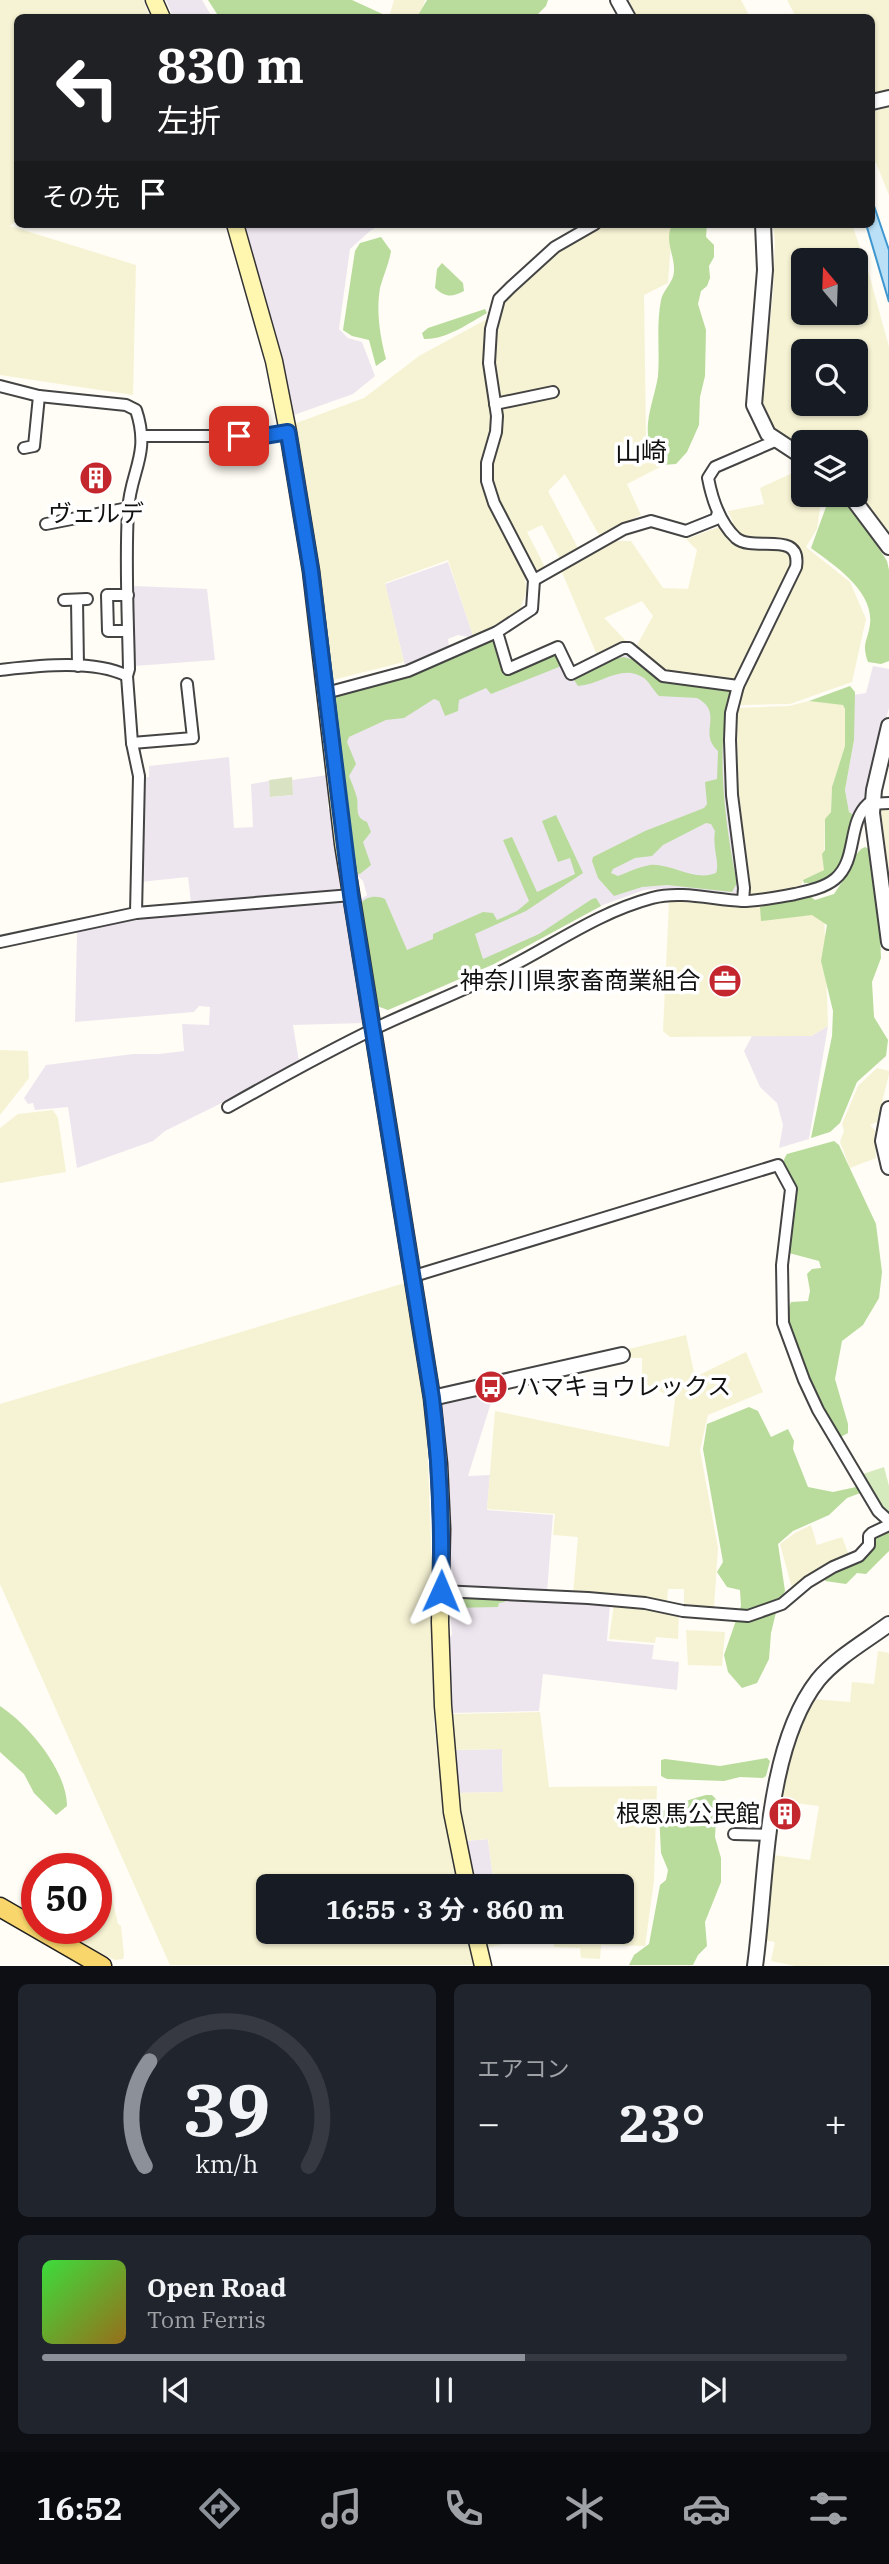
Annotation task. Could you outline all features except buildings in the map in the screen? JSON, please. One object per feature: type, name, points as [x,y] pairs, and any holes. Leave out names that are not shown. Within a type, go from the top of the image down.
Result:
[{"type":"main road","points":[[236,228],[274,361],[288,432],[311,571],[351,895],[432,1398],[442,1529],[442,1678],[447,1763],[452,1812],[465,1874]]},
{"type":"main road","points":[[0,1907],[92,1963]]},
{"type":"main road","points":[[478,1944],[483,1965]]},
{"type":"street","points":[[326,693],[408,671],[497,632],[532,610],[534,580],[494,503],[487,481],[487,463],[496,432],[490,352],[491,329],[499,299],[555,247],[588,228]]},
{"type":"street","points":[[763,228],[765,270],[754,405],[761,424],[775,441],[791,450]]},
{"type":"street","points":[[0,386],[39,396],[126,405],[136,410],[142,436],[141,457],[128,508],[127,676],[132,743],[139,776],[136,913]]},
{"type":"street","points":[[495,404],[553,392]]},
{"type":"street","points":[[24,448],[34,446],[39,396]]},
{"type":"street","points":[[142,436],[264,436],[288,432]]},
{"type":"street","points":[[743,901],[744,888],[732,795],[731,712],[738,686],[796,567],[797,559],[794,551],[784,545],[744,542],[736,537],[718,512],[708,478],[715,467],[775,441]]},
{"type":"street","points":[[859,507],[889,547]]},
{"type":"street","points":[[46,524],[128,508]]},
{"type":"street","points":[[534,580],[624,529],[651,522],[686,531],[711,522],[716,519],[718,512]]},
{"type":"street","points":[[128,595],[107,595],[108,631],[128,631]]},
{"type":"street","points":[[64,600],[82,600],[78,666]]},
{"type":"street","points":[[497,632],[508,669],[558,647],[571,674],[623,648],[629,648],[663,676],[738,686]]},
{"type":"street","points":[[0,670],[78,666],[116,670],[127,676]]},
{"type":"street","points":[[132,743],[193,738],[187,684]]},
{"type":"street","points":[[889,726],[873,802],[889,942]]},
{"type":"street","points":[[228,1107],[372,1030],[502,972],[575,929],[607,914],[666,895],[743,901],[769,899],[808,891],[834,880],[843,871],[852,847],[858,815],[868,803],[889,803]]},
{"type":"street","points":[[0,942],[136,913],[351,895]]},
{"type":"street","points":[[889,1109],[883,1141],[889,1167]]},
{"type":"street","points":[[414,1276],[778,1165],[791,1189],[782,1265],[783,1323],[818,1410],[878,1511],[889,1523],[869,1536],[869,1545],[859,1556],[832,1567],[808,1582],[782,1604],[748,1616],[683,1611],[645,1603],[588,1598],[441,1591]]},
{"type":"street","points":[[432,1398],[622,1355]]},
{"type":"street","points":[[756,1965],[769,1835],[784,1748],[806,1697],[819,1679],[889,1624]]},
{"type":"street","points":[[734,1835],[769,1835]]},
{"type":"shaded area","points":[[0,0],[143,0],[149,14],[14,14],[14,222],[10,226],[136,265],[133,395],[0,375]]},
{"type":"shaded area","points":[[166,0],[202,0],[210,14],[172,14]]},
{"type":"shaded area","points":[[394,0],[425,0],[421,14],[390,14]]},
{"type":"shaded area","points":[[629,0],[741,0],[748,14],[636,14]]},
{"type":"shaded area","points":[[787,0],[889,0],[889,90],[875,94],[875,14],[794,14]]},
{"type":"shaded area","points":[[889,107],[889,195],[875,160],[875,111]]},
{"type":"shaded area","points":[[243,228],[375,228],[350,249],[339,329],[348,338],[362,342],[375,376],[353,394],[294,415],[264,296]]},
{"type":"shaded area","points":[[598,228],[675,228],[671,242],[668,283],[644,295],[646,439],[660,467],[627,484],[641,515],[599,535],[565,474],[548,491],[578,548],[560,559],[542,525],[527,532],[545,567],[525,576],[526,592],[519,613],[473,636],[448,560],[385,583],[404,662],[329,681],[291,425],[364,398],[419,356],[487,319],[558,251]]},
{"type":"shaded area","points":[[773,228],[853,228],[860,248],[791,248],[791,326],[868,326],[868,271],[889,347],[889,532],[868,505],[868,430],[791,430],[791,441],[774,430],[762,399],[773,293]]},
{"type":"shaded area","points":[[791,474],[791,507],[820,507],[817,529],[806,547],[850,582],[866,619],[852,682],[790,704],[739,705],[744,680],[667,674],[636,647],[653,616],[642,601],[604,618],[626,641],[597,655],[561,570],[610,541],[631,541],[663,588],[688,589],[697,550],[686,539],[733,522],[728,511],[764,504],[760,488]]},
{"type":"shaded area","points":[[448,562],[474,638],[458,635],[448,639],[449,646],[446,650],[405,666],[385,584]]},
{"type":"shaded area","points":[[135,586],[207,589],[215,660],[135,666]]},
{"type":"shaded area","points":[[490,637],[505,672],[554,652],[567,677],[624,652],[728,686],[734,692],[740,888],[736,893],[666,888],[644,890],[603,905],[494,964],[388,1010],[377,1006],[360,900],[367,895],[363,881],[355,873],[335,697],[410,677]]},
{"type":"shaded area","points":[[873,666],[889,669],[889,708],[877,751],[870,791],[854,815],[849,812],[845,790],[854,740],[853,695],[866,693]]},
{"type":"shaded area","points":[[809,701],[843,704],[845,709],[845,746],[832,787],[831,812],[825,819],[824,870],[803,880],[800,889],[749,895],[735,793],[732,740],[737,708],[789,706]]},
{"type":"shaded area","points":[[229,757],[234,828],[253,827],[251,784],[269,781],[271,797],[293,795],[292,780],[328,775],[328,809],[332,812],[343,885],[339,889],[191,903],[188,877],[140,882],[141,778],[149,777],[149,766]]},
{"type":"shaded area","points":[[881,807],[889,808],[889,882],[880,812]]},
{"type":"shaded area","points":[[808,895],[824,907],[828,1026],[811,1036],[670,1037],[663,1031],[669,901],[750,907],[752,903]]},
{"type":"shaded area","points":[[341,900],[345,903],[365,1023],[293,1025],[299,1061],[272,1078],[165,1131],[153,1141],[77,1168],[68,1107],[35,1110],[33,1103],[28,1104],[24,1098],[46,1065],[133,1054],[184,1051],[182,1024],[209,1025],[210,1007],[199,1006],[194,1012],[75,1022],[77,932],[138,916]]},
{"type":"shaded area","points":[[828,1026],[809,1139],[779,1148],[783,1125],[777,1103],[760,1087],[744,1051],[752,1036],[811,1036]]},
{"type":"shaded area","points":[[0,1050],[28,1051],[29,1078],[0,1115]]},
{"type":"shaded area","points":[[877,1068],[889,1071],[889,1074],[877,1122],[870,1125],[875,1130],[876,1158],[850,1168],[840,1142],[844,1131],[842,1124],[858,1086]]},
{"type":"shaded area","points":[[53,1110],[58,1118],[66,1172],[0,1183],[0,1128],[18,1114]]},
{"type":"shaded area","points":[[408,1282],[426,1407],[434,1724],[447,1832],[456,1874],[256,1874],[256,1944],[471,1944],[475,1965],[170,1965],[0,1584],[0,1404]]},
{"type":"shaded area","points":[[686,1335],[695,1377],[746,1352],[763,1392],[708,1415],[700,1450],[718,1548],[714,1607],[684,1604],[684,1589],[668,1589],[667,1602],[573,1594],[578,1537],[553,1535],[555,1514],[487,1509],[495,1411],[669,1447],[675,1399],[642,1382],[642,1358],[628,1358],[629,1349]]},
{"type":"shaded area","points":[[496,1387],[468,1476],[490,1475],[487,1510],[553,1515],[547,1593],[446,1588],[440,1401]]},
{"type":"shaded area","points":[[811,1525],[817,1545],[842,1537],[850,1558],[793,1592],[780,1544]]},
{"type":"shaded area","points":[[446,1595],[610,1604],[607,1641],[654,1645],[652,1659],[679,1662],[677,1690],[543,1674],[539,1711],[449,1713],[446,1639],[452,1635],[450,1611],[445,1608]]},
{"type":"shaded area","points":[[614,1604],[679,1613],[678,1639],[656,1637],[655,1643],[609,1639]]},
{"type":"shaded area","points":[[686,1630],[725,1632],[722,1666],[688,1665]]},
{"type":"shaded area","points":[[878,1651],[889,1653],[889,1965],[795,1966],[771,1961],[775,1942],[764,1940],[773,1855],[810,1860],[819,1806],[779,1801],[796,1729],[813,1699],[850,1702],[852,1682],[874,1684]]},
{"type":"shaded area","points":[[540,1712],[549,1787],[657,1786],[654,1881],[645,1946],[601,1945],[600,1959],[581,1958],[580,1948],[554,1947],[554,1944],[634,1944],[634,1874],[492,1874],[488,1839],[464,1841],[456,1793],[503,1792],[502,1749],[452,1750],[451,1714]]},
{"type":"shaded area","points":[[502,1749],[503,1792],[456,1793],[452,1750]]},
{"type":"shaded area","points":[[488,1839],[492,1874],[470,1874],[464,1841]]},
{"type":"shaded area","points":[[112,1898],[118,1924],[121,1926],[124,1956],[123,1959],[115,1960],[81,1944],[112,1944]]},
{"type":"shaded area","points":[[483,1944],[503,1944],[484,1948]]},
{"type":"green space","points":[[208,0],[352,0],[382,14],[217,14]]},
{"type":"green space","points":[[427,0],[548,0],[538,14],[419,14]]},
{"type":"green space","points":[[707,228],[706,237],[714,245],[714,257],[709,266],[710,278],[701,291],[698,304],[706,330],[705,376],[700,397],[699,425],[687,452],[676,464],[662,465],[650,444],[648,425],[658,376],[661,300],[674,275],[670,230]]},
{"type":"green space","points":[[381,237],[391,251],[380,288],[378,306],[386,359],[376,366],[369,340],[352,336],[343,330],[355,251],[360,243]]},
{"type":"green space","points":[[442,263],[463,283],[464,291],[449,296],[435,288],[437,269]]},
{"type":"green space","points":[[485,309],[487,313],[457,330],[441,337],[424,339],[422,333],[428,328]]},
{"type":"green space","points":[[826,507],[852,507],[887,561],[889,661],[881,664],[868,662],[865,646],[870,612],[866,601],[851,580],[811,548]]},
{"type":"green space","points":[[490,637],[495,640],[505,672],[554,652],[561,663],[559,667],[491,694],[486,688],[459,700],[458,711],[445,716],[439,701],[434,699],[404,718],[386,720],[349,737],[347,742],[356,764],[349,776],[357,798],[359,815],[367,822],[371,832],[363,842],[371,865],[360,874],[355,873],[335,697],[410,677]]},
{"type":"green space","points":[[624,657],[634,660],[661,682],[727,689],[731,694],[723,738],[723,763],[726,814],[737,883],[732,892],[667,885],[642,887],[614,896],[598,878],[593,857],[645,831],[704,808],[707,804],[705,782],[717,779],[718,751],[710,737],[709,710],[697,698],[659,696],[644,678],[636,674],[620,673],[578,686],[574,680],[604,662]],"holes":[[[706,823],[711,824],[715,831],[716,873],[691,874],[658,865],[638,868],[618,876],[611,873],[613,869],[635,858],[652,856],[663,845]]]},
{"type":"green space","points":[[850,686],[855,692],[854,740],[845,790],[849,812],[854,815],[849,842],[843,861],[833,876],[821,882],[804,883],[803,880],[824,870],[822,854],[825,850],[825,819],[831,812],[832,787],[845,746],[843,705],[809,701]]},
{"type":"green space","points":[[292,777],[293,795],[270,797],[269,780]]},
{"type":"green space","points":[[556,815],[583,873],[526,911],[475,934],[483,959],[539,934],[592,899],[596,898],[601,906],[494,964],[388,1010],[377,1006],[361,904],[363,901],[372,897],[385,899],[407,950],[433,939],[433,934],[483,912],[493,913],[497,920],[517,911],[529,901],[503,840],[512,837],[537,892],[575,874],[570,858],[558,862],[542,821]]},
{"type":"green space","points":[[865,847],[869,849],[878,880],[881,958],[872,982],[874,1017],[888,1040],[886,1056],[857,1082],[840,1123],[830,1132],[811,1138],[832,1036],[833,1011],[821,961],[827,925],[812,915],[761,921],[760,907],[811,897],[815,900],[834,894],[854,857]]},
{"type":"green space","points":[[834,1141],[839,1145],[876,1224],[882,1272],[879,1298],[863,1325],[842,1341],[835,1379],[848,1424],[848,1433],[839,1438],[794,1361],[784,1320],[791,1302],[808,1301],[810,1291],[807,1274],[812,1269],[821,1268],[819,1261],[789,1253],[785,1246],[791,1198],[784,1167],[785,1158],[787,1154]]},
{"type":"green space","points":[[749,1407],[758,1411],[771,1437],[788,1429],[808,1487],[833,1492],[856,1487],[863,1492],[847,1498],[829,1515],[793,1531],[778,1544],[785,1591],[778,1604],[771,1633],[769,1659],[757,1683],[742,1688],[728,1672],[724,1655],[741,1606],[740,1590],[727,1587],[717,1572],[723,1562],[703,1449],[707,1424]]},
{"type":"green space","points":[[884,1467],[889,1486],[889,1516],[860,1475]]},
{"type":"green space","points":[[889,1531],[889,1551],[866,1574],[857,1573],[846,1584],[825,1581],[826,1577],[873,1537]]},
{"type":"green space","points":[[445,1596],[505,1599],[505,1602],[499,1603],[498,1607],[450,1610],[445,1608]]},
{"type":"green space","points":[[0,1706],[34,1737],[61,1778],[67,1806],[56,1815],[34,1793],[24,1774],[0,1752]]},
{"type":"green space","points":[[767,1758],[770,1761],[763,1778],[740,1777],[724,1781],[667,1779],[661,1776],[661,1760],[665,1759],[720,1766]]},
{"type":"green space","points":[[712,1795],[717,1800],[715,1837],[721,1858],[721,1882],[705,1922],[707,1946],[693,1965],[629,1965],[634,1955],[649,1944],[660,1885],[666,1880],[668,1870],[661,1853],[659,1813]]},
{"type":"water","points":[[875,209],[889,250],[889,302],[867,228],[875,228]]},
{"type":"place","name":"ヴェルデ","points":[[96,478]]},
{"type":"place","name":"神奈川県家畜商業組合","points":[[725,981]]},
{"type":"place","name":"ハマキョウレックス","points":[[491,1387]]},
{"type":"place","name":"根恩馬公民館","points":[[785,1814]]},
{"type":"district","name":"山崎","points":[[641,452]]},
{"type":"route","points":[[239,436],[288,432],[311,571],[343,844],[432,1398],[439,1464],[441,1591]]}]
